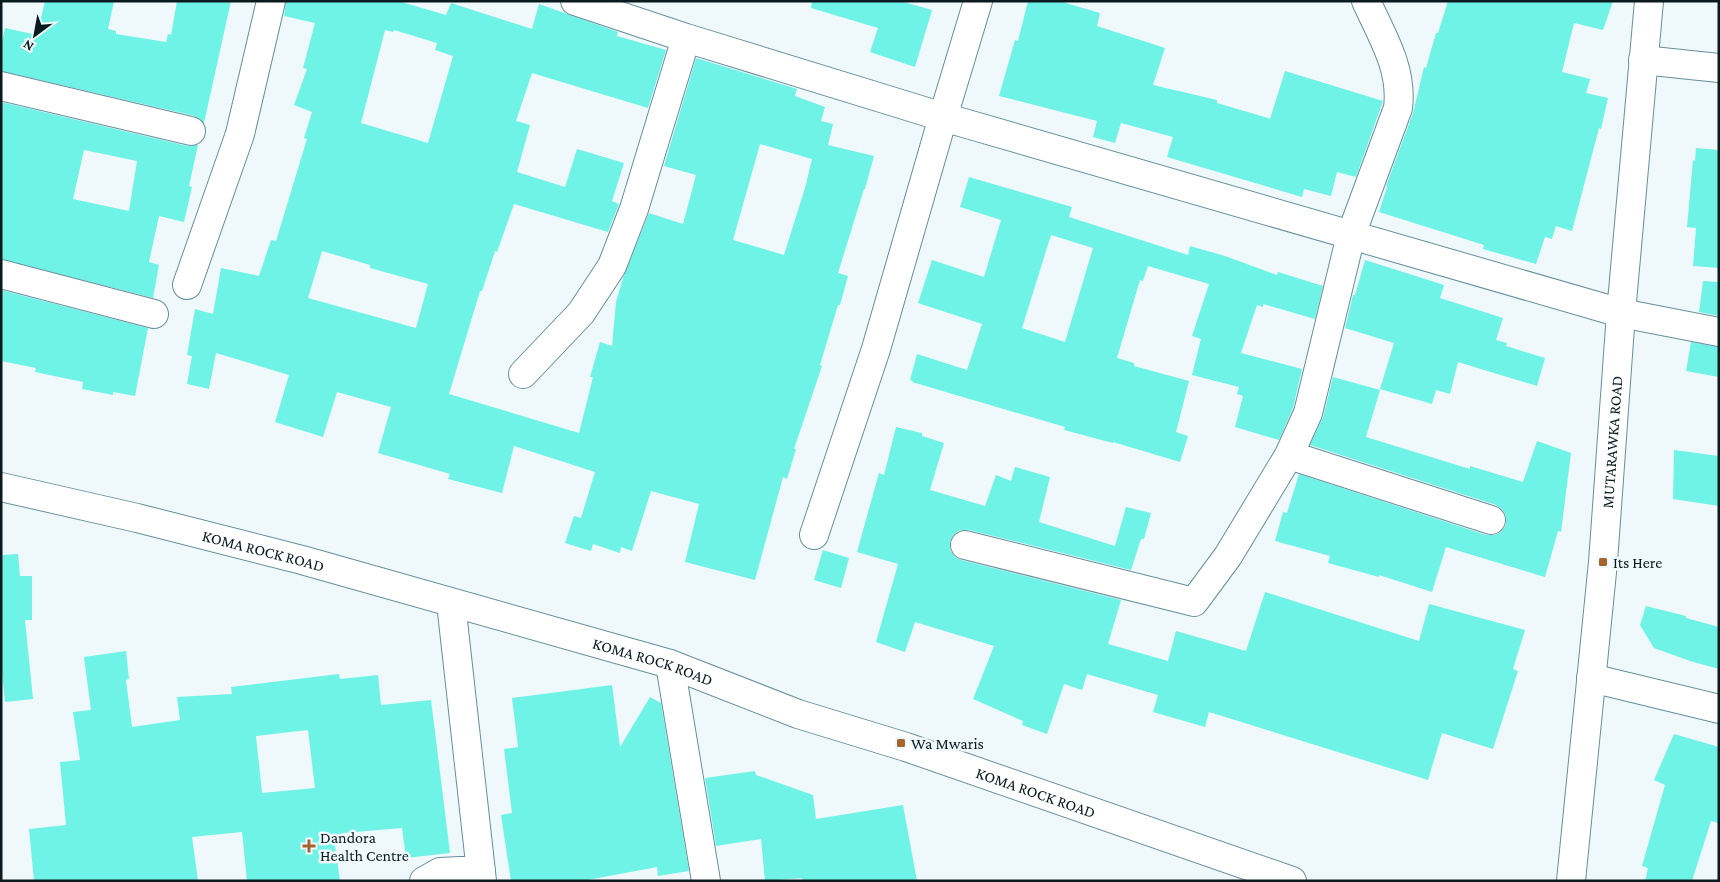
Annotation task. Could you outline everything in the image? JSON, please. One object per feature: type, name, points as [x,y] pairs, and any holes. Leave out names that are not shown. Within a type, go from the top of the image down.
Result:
[{"type":"street","points":[[187,285],[240,134],[271,1]]},
{"type":"street","points":[[575,1],[686,38],[942,117],[1621,313],[1719,332]]},
{"type":"street","points":[[814,535],[876,349],[942,117],[978,1]]},
{"type":"street","points":[[965,545],[1194,602],[1228,556],[1289,455],[1308,413],[1351,235],[1398,108],[1400,94],[1393,59],[1366,1]]},
{"type":"street","name":"MUTARAWKA ROAD","points":[[1571,881],[1603,562],[1621,313],[1649,1]]},
{"type":"street","points":[[522,374],[581,313],[612,266],[634,209],[686,38]]},
{"type":"street","points":[[1643,60],[1719,68]]},
{"type":"street","points":[[1,86],[191,131]]},
{"type":"street","points":[[1,274],[154,314]]},
{"type":"street","points":[[1289,455],[1491,520]]},
{"type":"street","name":"KOMA ROCK ROAD","points":[[1,487],[137,518],[302,560],[670,664],[798,714],[906,747],[1292,881]]},
{"type":"street","points":[[424,881],[440,872],[482,876],[451,603]]},
{"type":"street","points":[[670,664],[706,881]]},
{"type":"street","points":[[1591,678],[1719,709]]},
{"type":"building","points":[[45,1],[114,1],[108,29],[116,31],[116,34],[166,42],[168,34],[171,35],[177,1],[231,1],[204,123],[195,116],[1,71],[1,45],[5,28],[37,35]]},
{"type":"building","points":[[286,1],[398,1],[446,15],[451,3],[532,29],[539,4],[618,32],[617,36],[666,50],[648,108],[532,73],[516,121],[530,125],[517,172],[565,187],[577,149],[624,163],[612,201],[619,204],[608,232],[514,204],[497,252],[495,251],[482,291],[480,291],[449,394],[579,433],[593,377],[590,377],[600,342],[612,346],[616,302],[623,278],[649,213],[683,224],[696,175],[664,166],[696,58],[797,89],[795,96],[825,107],[821,121],[833,124],[828,145],[874,156],[838,273],[848,276],[840,305],[838,305],[820,365],[822,366],[794,449],[796,449],[787,479],[783,477],[755,580],[685,562],[699,504],[651,491],[632,551],[621,547],[620,553],[593,544],[591,551],[565,543],[574,516],[581,518],[595,472],[514,446],[502,493],[448,479],[450,474],[378,453],[391,407],[337,392],[323,437],[275,422],[289,375],[216,353],[209,389],[187,384],[192,356],[187,355],[195,309],[213,314],[221,268],[259,276],[271,240],[276,241],[307,139],[304,138],[312,112],[294,105],[307,69],[303,68],[315,23],[284,16]],"holes":[[[385,30],[393,32],[394,30],[437,43],[435,50],[453,56],[428,143],[361,123]],[[760,144],[812,159],[784,255],[733,240]],[[322,251],[370,265],[370,268],[428,284],[416,328],[308,298]]]},
{"type":"building","points":[[812,1],[900,1],[932,10],[915,67],[870,52],[878,28],[811,8]]},
{"type":"building","points":[[1028,1],[1059,1],[1100,13],[1097,26],[1165,48],[1153,85],[1217,100],[1217,103],[1270,119],[1285,71],[1383,101],[1356,177],[1337,172],[1331,196],[1304,189],[1302,197],[1167,157],[1173,137],[1121,123],[1115,143],[1093,137],[1097,121],[999,96],[1015,40],[1018,41]]},
{"type":"building","points":[[1448,1],[1613,1],[1603,30],[1574,23],[1562,72],[1590,79],[1586,93],[1608,98],[1572,231],[1556,226],[1552,239],[1545,237],[1536,264],[1483,249],[1484,245],[1379,212],[1386,186],[1413,113],[1424,67],[1426,68]]},
{"type":"building","points":[[1,102],[187,146],[198,145],[189,186],[192,187],[184,222],[159,216],[149,262],[159,265],[153,298],[1,259]],"holes":[[[84,150],[137,161],[129,211],[73,199]]]},
{"type":"building","points":[[1696,148],[1719,150],[1719,268],[1693,266],[1696,228],[1687,227],[1693,160],[1695,161]]},
{"type":"building","points":[[969,177],[1072,207],[1069,217],[1188,255],[1190,246],[1225,256],[1277,275],[1278,272],[1323,286],[1315,319],[1263,304],[1263,307],[1257,305],[1241,353],[1302,369],[1293,408],[1279,440],[1235,427],[1243,396],[1237,394],[1239,387],[1192,375],[1201,339],[1192,336],[1209,284],[1148,266],[1143,281],[1140,280],[1117,358],[1134,363],[1134,366],[1189,381],[1176,432],[1188,436],[1180,462],[1064,430],[1065,427],[912,382],[910,380],[917,354],[967,370],[982,324],[918,303],[932,260],[984,277],[1001,220],[960,207]],"holes":[[[1051,235],[1093,248],[1065,342],[1022,328]]]},
{"type":"building","points":[[1365,260],[1444,285],[1440,298],[1503,318],[1496,340],[1507,343],[1506,346],[1545,358],[1537,386],[1458,362],[1450,394],[1436,390],[1432,404],[1380,389],[1394,343],[1345,328],[1353,295],[1355,295]]},
{"type":"building","points":[[1703,281],[1719,282],[1719,316],[1699,312]]},
{"type":"building","points":[[1,290],[148,328],[135,396],[113,392],[113,395],[82,389],[83,382],[35,372],[36,368],[1,361]]},
{"type":"building","points":[[1691,342],[1719,347],[1719,377],[1686,371]]},
{"type":"building","points":[[1333,377],[1380,390],[1366,437],[1470,469],[1470,466],[1523,482],[1537,441],[1571,453],[1561,532],[1558,531],[1545,577],[1446,547],[1432,592],[1379,575],[1379,577],[1328,563],[1330,556],[1275,541],[1283,512],[1287,513],[1299,474],[1486,535],[1495,535],[1501,532],[1506,525],[1506,516],[1502,509],[1496,505],[1310,445],[1323,417]]},
{"type":"building","points":[[896,427],[922,433],[922,436],[944,443],[930,490],[985,506],[996,475],[1011,481],[1015,467],[1050,477],[1039,522],[1115,546],[1126,507],[1151,513],[1144,539],[1141,539],[1131,570],[969,530],[960,530],[954,534],[950,541],[950,550],[955,557],[961,560],[1121,600],[1108,644],[1168,661],[1176,631],[1246,651],[1265,592],[1419,641],[1429,604],[1525,630],[1513,669],[1518,671],[1493,749],[1442,733],[1428,780],[1209,712],[1205,727],[1153,712],[1158,695],[1087,674],[1082,690],[1064,684],[1047,734],[1022,725],[1023,721],[973,699],[994,646],[915,622],[905,652],[876,642],[898,564],[857,552],[879,473],[884,475]]},
{"type":"building","points":[[1674,450],[1719,456],[1719,506],[1673,499]]},
{"type":"building","points":[[823,550],[849,558],[841,588],[814,580]]},
{"type":"building","points":[[18,554],[20,576],[32,576],[32,620],[25,620],[33,699],[5,702],[1,664],[1,555]]},
{"type":"building","points":[[1646,606],[1719,627],[1719,669],[1654,648],[1640,625]]},
{"type":"building","points":[[126,651],[129,679],[126,680],[132,727],[180,720],[177,697],[232,694],[231,687],[339,674],[340,679],[378,675],[381,705],[431,700],[450,853],[406,858],[402,828],[343,833],[344,837],[334,838],[340,881],[247,881],[242,832],[192,837],[198,881],[34,881],[29,829],[66,825],[60,762],[80,760],[73,712],[91,710],[84,657]],"holes":[[[308,730],[315,788],[262,793],[256,736]]]},
{"type":"building","points":[[612,685],[620,747],[650,697],[661,703],[689,871],[658,876],[657,867],[582,881],[511,881],[501,815],[512,813],[504,749],[518,747],[512,698]]},
{"type":"building","points":[[1674,734],[1719,747],[1719,823],[1711,821],[1692,881],[1645,881],[1648,868],[1642,866],[1665,785],[1654,780]]},
{"type":"building","points":[[755,771],[756,775],[813,795],[816,819],[903,805],[917,881],[803,881],[802,878],[765,881],[761,839],[716,846],[705,778]]},
{"type":"place","name":"Its Here","points":[[1603,562]]},
{"type":"place","name":"Wa Mwaris","points":[[901,743]]},
{"type":"place","name":"Dandora Health Centre","points":[[309,846]]}]
